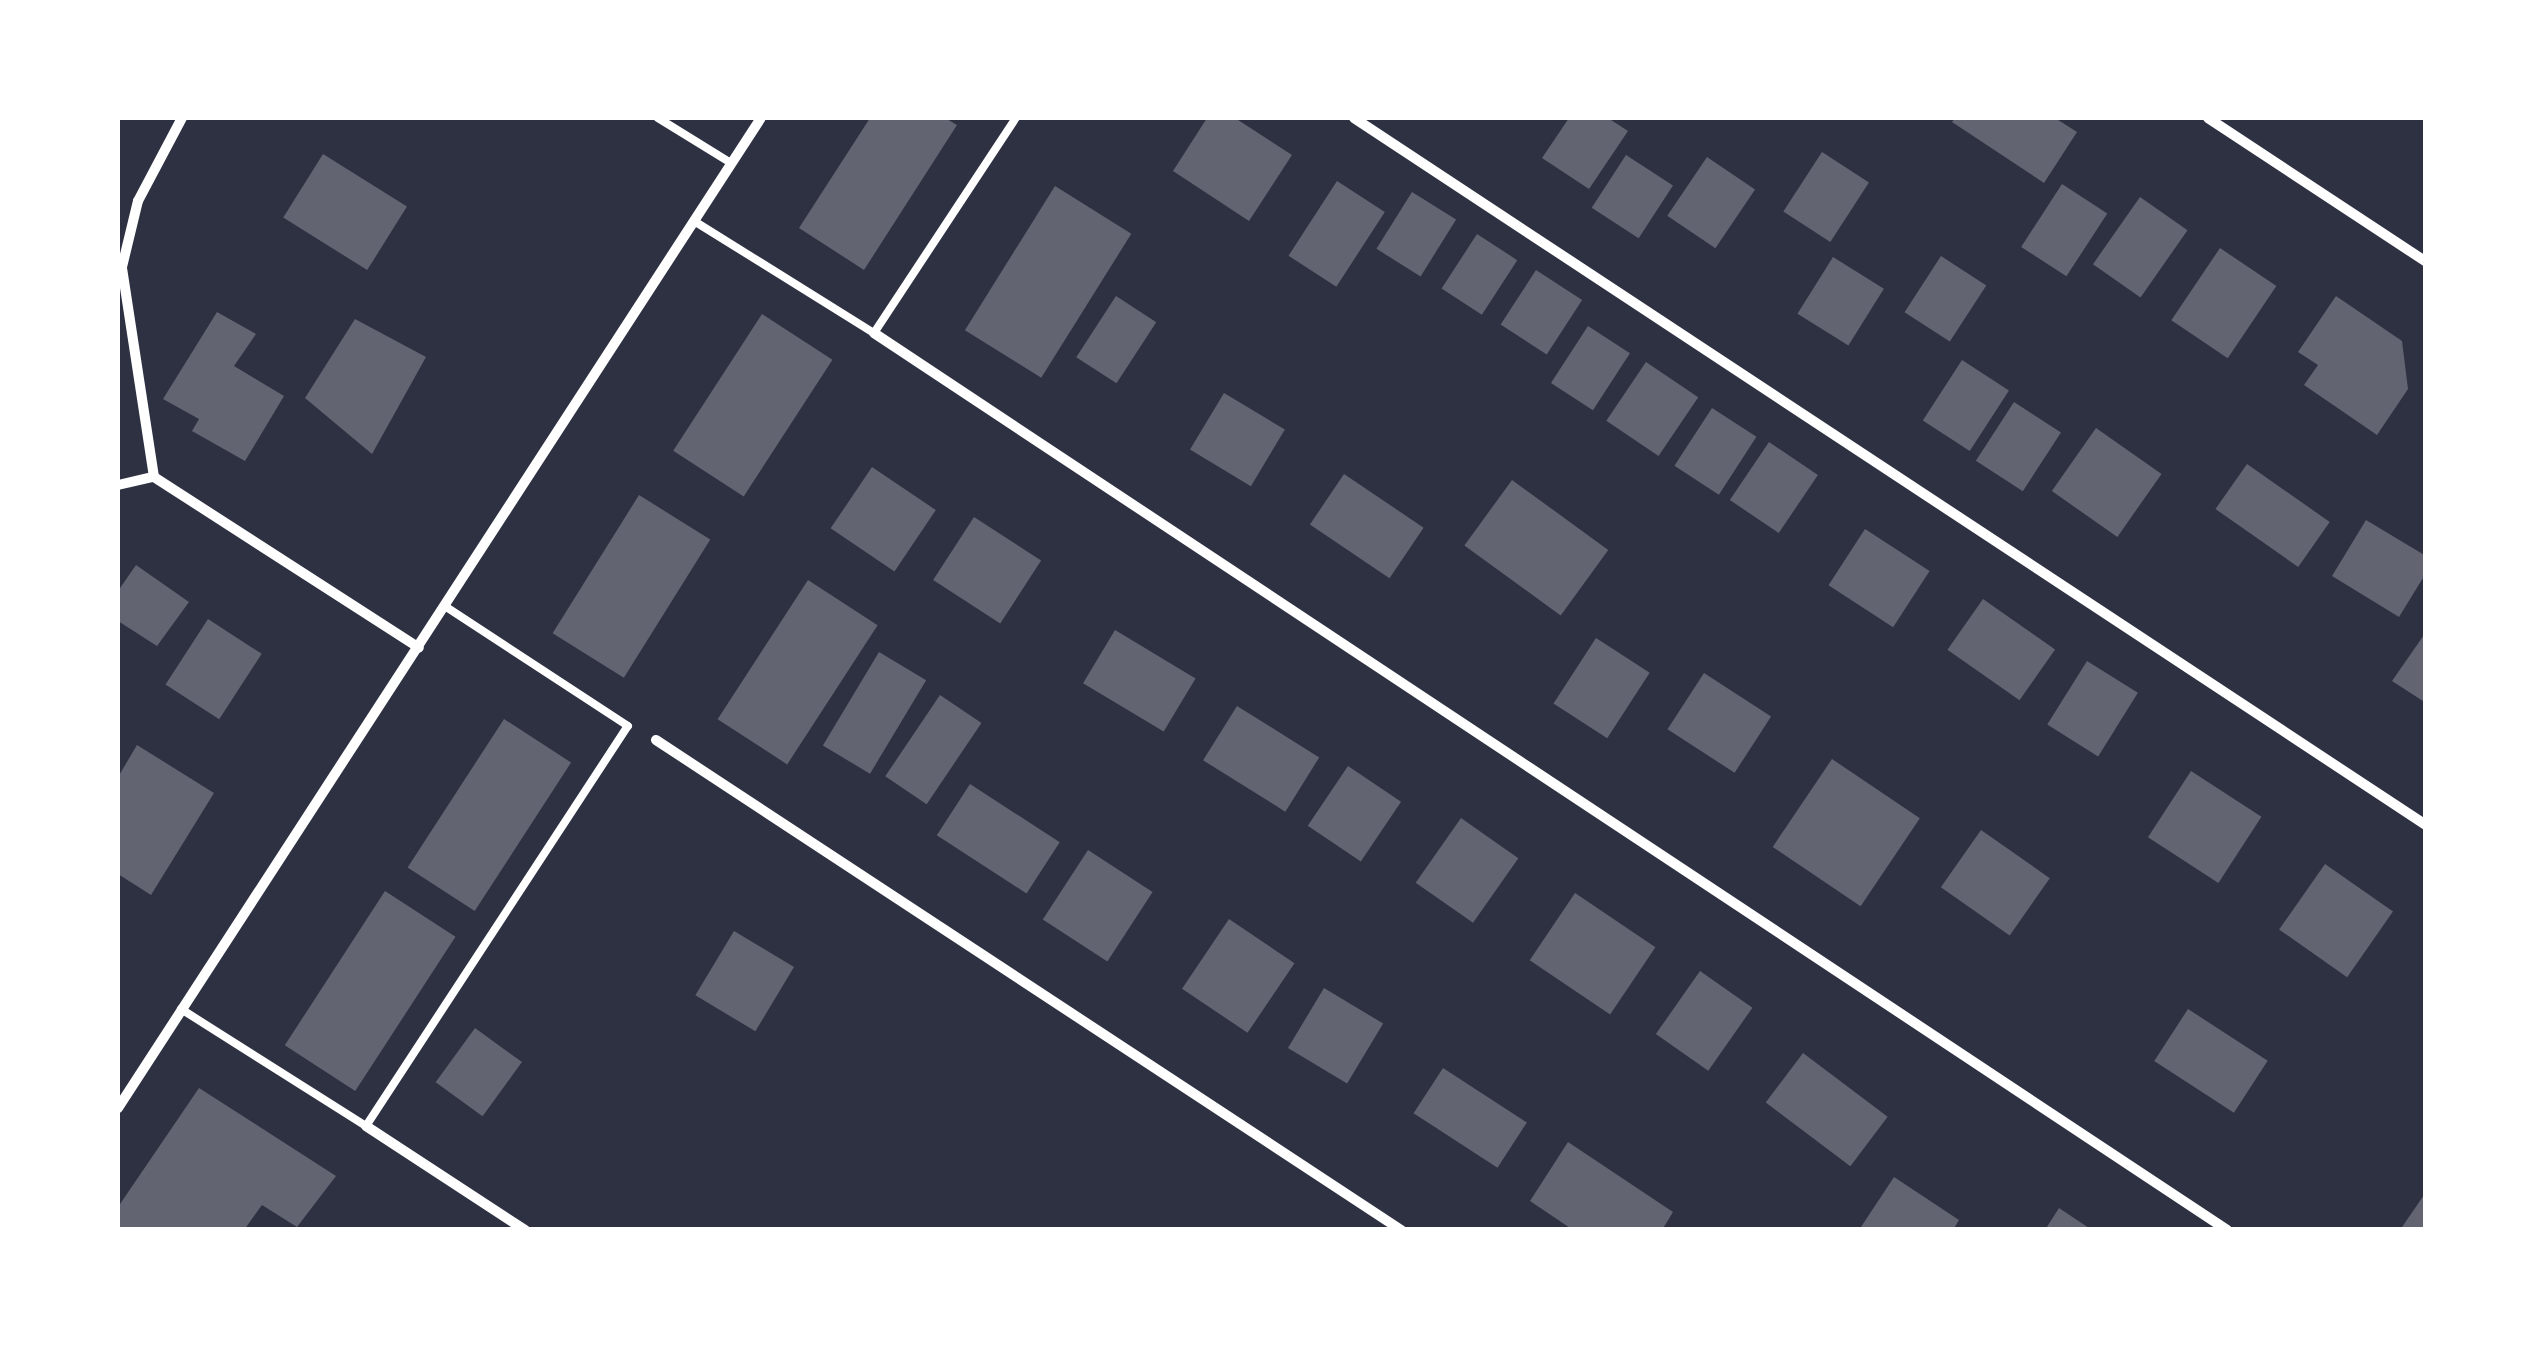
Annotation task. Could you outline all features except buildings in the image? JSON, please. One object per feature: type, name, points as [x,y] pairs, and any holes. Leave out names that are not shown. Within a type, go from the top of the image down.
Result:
[{"type":"street","points":[[154,477],[122,267],[138,201],[182,118]]},
{"type":"street","points":[[118,1108],[762,118]]},
{"type":"street","points":[[1354,118],[2426,825]]},
{"type":"street","points":[[2208,118],[2426,262]]},
{"type":"street","points":[[874,333],[2227,1230]]},
{"type":"street","points":[[118,485],[154,477],[419,648]]},
{"type":"street","points":[[656,740],[1401,1230]]},
{"type":"street","points":[[366,1126],[525,1230]]},
{"type":"lane","points":[[658,118],[731,163]]},
{"type":"lane","points":[[694,221],[874,333],[1016,118]]},
{"type":"lane","points":[[182,1010],[366,1126],[628,726],[446,607]]}]
